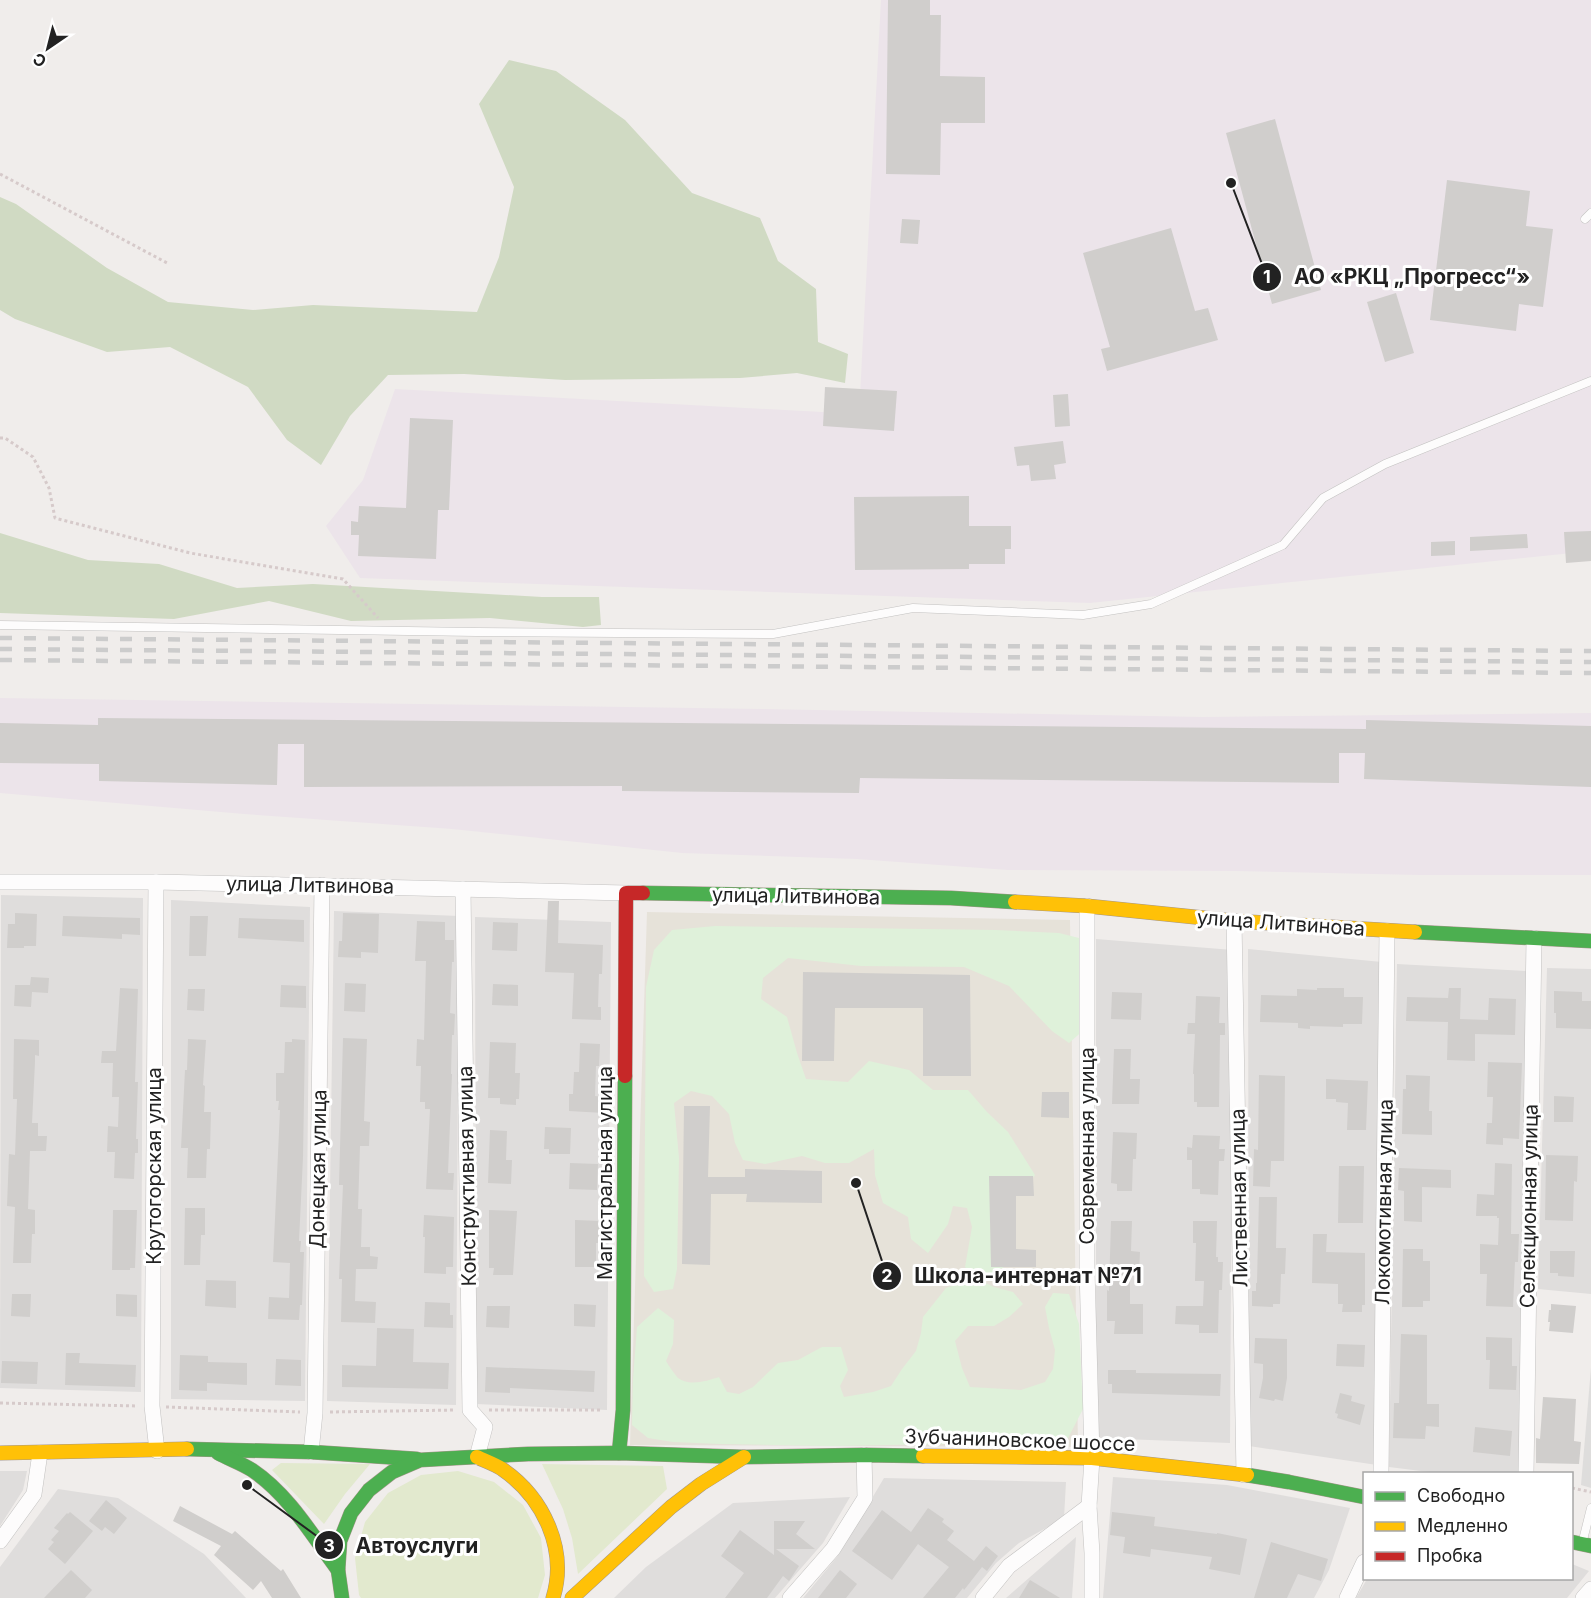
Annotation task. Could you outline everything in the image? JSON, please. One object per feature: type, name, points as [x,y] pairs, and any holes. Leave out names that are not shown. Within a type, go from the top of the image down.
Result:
[{"type":"main road","name":"улица Литвинова","points":[[626,893],[951,898],[1087,906],[1233,921],[1591,941]]},
{"type":"main road","name":"Магистральная улица","points":[[619,1453],[623,1410],[626,893]]},
{"type":"main road","points":[[211,1449],[251,1470],[277,1491],[300,1517],[338,1570]]},
{"type":"main road","points":[[0,1453],[211,1449],[311,1452],[420,1460]]},
{"type":"main road","name":"Зубчаниновское шоссе","points":[[420,1460],[528,1454],[619,1453],[744,1457],[864,1455],[1092,1458],[1244,1475],[1363,1497]]},
{"type":"main road","points":[[477,1456],[501,1469],[527,1490],[544,1512],[554,1538],[558,1565],[553,1598]]},
{"type":"main road","points":[[572,1598],[671,1507],[701,1484],[744,1457]]},
{"type":"main road","points":[[342,1598],[338,1570],[340,1541],[351,1513],[369,1490],[392,1472],[420,1460]]},
{"type":"street","name":"улица Литвинова","points":[[0,882],[156,882],[626,893]]},
{"type":"street","name":"Крутогорская улица","points":[[156,882],[152,1406],[157,1450]]},
{"type":"street","name":"Донецкая улица","points":[[311,1452],[315,1413],[322,885]]},
{"type":"street","name":"Конструктивная улица","points":[[463,889],[470,1410],[485,1426],[477,1456]]},
{"type":"street","name":"Современная улица","points":[[1087,906],[1087,1268],[1092,1458],[1089,1506],[1092,1598]]},
{"type":"street","name":"Лиственная улица","points":[[1233,921],[1244,1475]]},
{"type":"street","name":"Локомотивная улица","points":[[1381,1472],[1387,931]]},
{"type":"street","name":"Селекционная улица","points":[[1526,1472],[1534,938]]},
{"type":"street","points":[[0,1541],[33,1494],[40,1453]]},
{"type":"street","points":[[790,1598],[833,1549],[865,1498],[864,1455]]},
{"type":"street","points":[[983,1598],[1009,1566],[1089,1506]]},
{"type":"street","points":[[1347,1598],[1363,1566]]},
{"type":"street","points":[[1583,1598],[1591,1589]]},
{"type":"lane","points":[[0,625],[773,634],[913,608],[1083,615],[1151,603],[1283,545],[1323,498],[1384,464],[1591,381]]},
{"type":"lane","points":[[1581,1544],[1591,1508]]},
{"type":"path","points":[[0,174],[169,264]]},
{"type":"path","points":[[0,438],[5,438],[33,457],[49,488],[55,518],[190,553],[343,579],[389,630]]},
{"type":"path","points":[[1573,1488],[1591,1492]]},
{"type":"shaded area","points":[[881,0],[1591,0],[1591,551],[1090,603],[360,578],[326,526],[363,480],[395,389],[859,414]]},
{"type":"shaded area","points":[[0,698],[1203,717],[1591,713],[1591,875],[1008,870],[857,859],[682,853],[452,829],[0,793]]},
{"type":"shaded area","points":[[1,895],[143,898],[141,1392],[0,1388]]},
{"type":"shaded area","points":[[171,900],[310,907],[305,1401],[171,1399]]},
{"type":"shaded area","points":[[334,911],[459,916],[456,1405],[327,1401]]},
{"type":"shaded area","points":[[647,912],[1070,920],[1078,1447],[630,1445]]},
{"type":"shaded area","points":[[475,917],[611,922],[607,1410],[476,1404]]},
{"type":"shaded area","points":[[1096,939],[1233,950],[1230,1443],[1096,1438]]},
{"type":"shaded area","points":[[1248,949],[1382,962],[1377,1465],[1249,1446]]},
{"type":"shaded area","points":[[1397,964],[1527,971],[1522,1472],[1429,1472],[1389,1467]]},
{"type":"shaded area","points":[[1547,968],[1591,969],[1591,1294],[1538,1289]]},
{"type":"shaded area","points":[[1591,1368],[1591,1488],[1581,1485]]},
{"type":"shaded area","points":[[0,1471],[27,1471],[23,1490],[0,1526]]},
{"type":"shaded area","points":[[1113,1477],[1227,1485],[1350,1508],[1329,1570],[1314,1598],[1103,1598]]},
{"type":"shaded area","points":[[884,1478],[1066,1482],[1064,1518],[1019,1543],[996,1563],[967,1598],[803,1598],[837,1557]]},
{"type":"shaded area","points":[[58,1489],[118,1498],[204,1554],[246,1598],[0,1598],[0,1567]]},
{"type":"shaded area","points":[[850,1497],[823,1543],[775,1598],[614,1598],[646,1567],[733,1503]]},
{"type":"shaded area","points":[[1076,1537],[1072,1598],[1006,1598]]},
{"type":"shaded area","points":[[1573,1564],[1589,1571],[1567,1598],[1356,1598],[1366,1580],[1573,1580]]},
{"type":"green space","points":[[509,60],[556,71],[625,120],[692,193],[760,218],[778,261],[816,289],[818,342],[848,354],[845,383],[797,373],[740,378],[565,380],[464,374],[388,375],[350,416],[321,465],[287,440],[248,387],[170,347],[107,352],[15,319],[0,310],[0,197],[16,204],[107,268],[168,302],[253,310],[313,305],[477,312],[499,257],[514,187],[479,104]]},
{"type":"green space","points":[[0,533],[88,560],[159,564],[237,588],[313,584],[542,597],[599,597],[601,625],[583,627],[490,618],[351,621],[269,601],[174,619],[0,613]]},
{"type":"green space","points":[[715,926],[996,930],[1059,933],[1087,940],[1085,1029],[1069,1043],[1052,1031],[1009,986],[964,967],[861,966],[788,958],[763,978],[761,999],[787,1017],[806,1079],[848,1082],[869,1061],[909,1070],[933,1090],[968,1090],[1008,1132],[1035,1175],[1023,1191],[1003,1189],[1004,1267],[979,1280],[1013,1292],[1023,1304],[1009,1317],[994,1326],[968,1326],[955,1341],[970,1387],[1021,1390],[1045,1382],[1053,1369],[1055,1350],[1045,1307],[1053,1293],[1069,1294],[1079,1324],[1083,1409],[1066,1442],[830,1446],[720,1444],[673,1442],[648,1438],[632,1425],[637,1327],[658,1308],[674,1320],[673,1344],[666,1361],[681,1380],[698,1382],[719,1377],[727,1392],[739,1394],[753,1387],[778,1363],[798,1360],[822,1347],[841,1347],[848,1370],[840,1386],[844,1397],[891,1386],[916,1351],[923,1317],[946,1288],[978,1279],[965,1267],[972,1227],[967,1208],[953,1206],[948,1224],[928,1253],[911,1239],[908,1217],[883,1203],[875,1175],[874,1149],[849,1163],[825,1163],[802,1156],[765,1164],[743,1160],[735,1143],[729,1114],[712,1096],[691,1091],[674,1103],[679,1158],[677,1269],[673,1289],[654,1292],[644,1276],[646,987],[654,950],[672,930]]},
{"type":"green space","points":[[281,1463],[370,1464],[324,1524],[272,1470]]},
{"type":"green space","points":[[542,1464],[663,1466],[667,1489],[578,1574],[572,1538],[563,1509]]},
{"type":"green space","points":[[458,1471],[494,1482],[523,1505],[541,1538],[545,1575],[538,1598],[361,1598],[355,1558],[365,1522],[388,1493],[421,1475]]},
{"type":"building","points":[[888,0],[930,0],[930,15],[941,15],[940,76],[985,77],[985,123],[941,123],[940,175],[886,174]]},
{"type":"building","points":[[1275,119],[1321,290],[1272,304],[1226,133]]},
{"type":"building","points":[[1447,180],[1530,191],[1526,226],[1553,229],[1543,307],[1519,304],[1516,331],[1430,320]]},
{"type":"building","points":[[902,219],[920,220],[918,244],[900,243]]},
{"type":"building","points":[[1171,228],[1195,311],[1208,308],[1218,340],[1107,371],[1101,349],[1110,347],[1083,253]]},
{"type":"building","points":[[1396,293],[1414,353],[1385,362],[1367,302]]},
{"type":"building","points":[[825,387],[897,391],[894,431],[823,426]]},
{"type":"building","points":[[1068,394],[1070,426],[1055,427],[1053,395]]},
{"type":"building","points":[[410,418],[453,420],[449,510],[438,510],[436,559],[358,556],[359,535],[351,535],[351,521],[358,522],[359,506],[406,508]]},
{"type":"building","points":[[1063,441],[1066,463],[1054,465],[1056,479],[1031,481],[1029,465],[1017,466],[1014,447]]},
{"type":"building","points":[[969,496],[969,526],[1011,526],[1011,549],[1005,549],[1005,564],[969,564],[969,569],[855,570],[854,497]]},
{"type":"building","points":[[1591,531],[1591,561],[1566,563],[1564,532]]},
{"type":"building","points":[[1527,534],[1528,548],[1470,551],[1470,537]]},
{"type":"building","points":[[1455,541],[1455,555],[1431,556],[1431,542]]},
{"type":"building","points":[[98,718],[1366,729],[1366,720],[1591,726],[1591,787],[1364,779],[1365,753],[1339,753],[1339,783],[860,778],[859,793],[622,791],[622,786],[304,787],[304,744],[278,744],[277,785],[99,781],[99,764],[0,763],[0,723],[98,725]]},
{"type":"building","points":[[548,901],[559,901],[558,943],[603,945],[598,1007],[601,1007],[601,1020],[572,1019],[574,973],[545,972]]},
{"type":"building","points":[[15,913],[37,914],[36,946],[7,948],[8,924],[15,924]]},
{"type":"building","points":[[343,913],[379,914],[378,953],[361,952],[361,958],[338,957],[339,941],[342,941]]},
{"type":"building","points":[[63,916],[140,918],[140,935],[122,934],[122,939],[62,936]]},
{"type":"building","points":[[190,916],[208,916],[206,956],[189,956]]},
{"type":"building","points":[[239,918],[304,920],[304,942],[238,938]]},
{"type":"building","points":[[417,921],[445,922],[445,940],[454,940],[450,1013],[455,1014],[454,1035],[452,1035],[448,1173],[454,1173],[453,1190],[426,1189],[430,1109],[425,1109],[425,1102],[420,1102],[421,1066],[416,1066],[417,1039],[424,1040],[426,961],[415,961]]},
{"type":"building","points":[[493,922],[518,923],[517,951],[492,950]]},
{"type":"building","points":[[803,972],[970,975],[971,1076],[923,1076],[923,1008],[835,1008],[834,1061],[802,1061]]},
{"type":"building","points":[[31,977],[49,978],[48,993],[32,992],[31,1007],[14,1006],[15,985],[30,985]]},
{"type":"building","points":[[345,983],[366,984],[365,1012],[344,1011]]},
{"type":"building","points":[[493,984],[518,985],[518,1006],[492,1005]]},
{"type":"building","points":[[281,985],[306,986],[306,1008],[280,1007]]},
{"type":"building","points":[[120,988],[138,989],[135,1082],[138,1082],[136,1139],[138,1139],[138,1153],[135,1153],[134,1179],[114,1178],[115,1152],[107,1152],[108,1126],[118,1127],[119,1097],[112,1097],[113,1063],[101,1063],[102,1051],[116,1051]]},
{"type":"building","points":[[1317,988],[1344,988],[1344,997],[1363,997],[1362,1024],[1343,1024],[1343,1027],[1310,1026],[1310,1029],[1298,1028],[1298,1023],[1260,1022],[1261,995],[1297,996],[1297,989],[1317,990]]},
{"type":"building","points":[[1449,988],[1461,988],[1460,1019],[1488,1020],[1489,998],[1516,999],[1515,1035],[1475,1034],[1475,1061],[1447,1060],[1448,1022],[1406,1021],[1407,997],[1448,998]]},
{"type":"building","points":[[188,989],[205,989],[204,1011],[187,1010]]},
{"type":"building","points":[[1554,991],[1582,992],[1582,1001],[1591,1001],[1591,1029],[1556,1028]]},
{"type":"building","points":[[1112,992],[1142,993],[1141,1020],[1111,1019]]},
{"type":"building","points":[[1196,996],[1220,997],[1219,1023],[1225,1023],[1225,1035],[1220,1035],[1219,1107],[1197,1107],[1197,1102],[1194,1102],[1195,1034],[1187,1034],[1188,1023],[1195,1023]]},
{"type":"building","points":[[343,1038],[367,1039],[364,1121],[370,1122],[369,1146],[360,1146],[358,1209],[362,1209],[361,1247],[370,1247],[370,1256],[378,1257],[377,1269],[356,1269],[355,1301],[376,1302],[375,1323],[341,1322],[342,1279],[339,1279],[343,1185],[339,1185]]},
{"type":"building","points":[[14,1039],[39,1040],[39,1056],[35,1055],[32,1123],[38,1123],[38,1136],[47,1136],[46,1151],[30,1151],[28,1209],[35,1210],[35,1234],[32,1234],[31,1263],[13,1263],[15,1207],[7,1206],[9,1154],[15,1155],[17,1099],[13,1099]]},
{"type":"building","points":[[188,1039],[206,1040],[204,1112],[211,1112],[206,1178],[187,1178],[188,1148],[181,1148]]},
{"type":"building","points":[[292,1039],[305,1040],[299,1241],[301,1241],[300,1252],[304,1252],[302,1305],[300,1305],[299,1320],[268,1319],[269,1297],[289,1298],[290,1263],[273,1262],[280,1110],[278,1110],[279,1101],[276,1101],[276,1073],[284,1073],[285,1042],[292,1042]]},
{"type":"building","points":[[490,1042],[516,1043],[515,1073],[520,1073],[519,1099],[516,1099],[516,1105],[500,1104],[500,1098],[488,1098]]},
{"type":"building","points":[[580,1043],[600,1044],[599,1066],[596,1066],[595,1096],[604,1097],[604,1113],[569,1111],[569,1094],[573,1094],[574,1072],[579,1072]]},
{"type":"building","points":[[1114,1049],[1131,1049],[1130,1079],[1140,1079],[1139,1104],[1112,1104]]},
{"type":"building","points":[[1488,1062],[1522,1063],[1519,1139],[1503,1138],[1503,1145],[1486,1144],[1487,1123],[1492,1123],[1493,1097],[1487,1097]]},
{"type":"building","points":[[1259,1075],[1285,1076],[1284,1161],[1271,1161],[1270,1187],[1253,1186],[1254,1149],[1258,1150]]},
{"type":"building","points":[[1406,1075],[1430,1076],[1429,1111],[1432,1111],[1432,1135],[1402,1134],[1403,1089],[1406,1089]]},
{"type":"building","points":[[1326,1079],[1368,1081],[1366,1130],[1347,1130],[1348,1103],[1326,1099]]},
{"type":"building","points":[[1042,1092],[1069,1092],[1069,1118],[1041,1117]]},
{"type":"building","points":[[1554,1096],[1574,1097],[1573,1122],[1554,1122]]},
{"type":"building","points":[[684,1106],[710,1106],[708,1177],[745,1177],[745,1169],[822,1171],[822,1203],[746,1202],[747,1194],[711,1194],[710,1265],[682,1264]]},
{"type":"building","points":[[545,1127],[571,1128],[570,1154],[549,1154],[549,1149],[544,1149]]},
{"type":"building","points":[[490,1130],[507,1131],[506,1160],[512,1160],[511,1184],[488,1183]]},
{"type":"building","points":[[1113,1132],[1137,1133],[1132,1191],[1117,1191],[1117,1184],[1111,1183]]},
{"type":"building","points":[[1193,1135],[1220,1136],[1219,1149],[1225,1149],[1224,1161],[1219,1161],[1218,1195],[1200,1194],[1200,1189],[1192,1189],[1192,1160],[1187,1160],[1187,1147],[1192,1148]]},
{"type":"building","points":[[1546,1155],[1578,1156],[1577,1182],[1574,1181],[1573,1221],[1545,1220]]},
{"type":"building","points":[[570,1163],[598,1164],[597,1190],[569,1189]]},
{"type":"building","points":[[1495,1163],[1512,1164],[1511,1234],[1519,1234],[1513,1307],[1486,1306],[1487,1274],[1480,1274],[1480,1244],[1498,1245],[1499,1218],[1497,1216],[1476,1216],[1477,1194],[1494,1195]]},
{"type":"building","points":[[1339,1166],[1364,1166],[1363,1223],[1338,1223]]},
{"type":"building","points":[[1399,1168],[1451,1170],[1451,1188],[1422,1187],[1422,1222],[1404,1221],[1404,1191],[1398,1190]]},
{"type":"building","points":[[989,1176],[1033,1176],[1034,1196],[1016,1196],[1016,1249],[1036,1250],[1036,1267],[991,1267]]},
{"type":"building","points":[[1259,1197],[1277,1197],[1276,1248],[1286,1248],[1285,1274],[1281,1274],[1280,1304],[1273,1304],[1273,1307],[1252,1306],[1252,1291],[1256,1291],[1257,1283]]},
{"type":"building","points":[[185,1208],[205,1208],[205,1235],[201,1235],[200,1265],[184,1265]]},
{"type":"building","points":[[113,1210],[137,1210],[135,1268],[130,1268],[130,1270],[112,1270]]},
{"type":"building","points":[[489,1210],[517,1211],[513,1275],[493,1275],[494,1268],[489,1268]]},
{"type":"building","points":[[424,1215],[454,1217],[453,1267],[446,1267],[446,1274],[424,1273]]},
{"type":"building","points":[[575,1220],[601,1221],[600,1243],[596,1243],[596,1267],[575,1267]]},
{"type":"building","points":[[1111,1221],[1132,1221],[1131,1251],[1140,1252],[1139,1275],[1130,1275],[1130,1304],[1143,1304],[1143,1334],[1114,1334],[1115,1321],[1107,1321]]},
{"type":"building","points":[[1193,1221],[1217,1221],[1216,1257],[1218,1257],[1218,1262],[1223,1262],[1222,1290],[1219,1290],[1218,1333],[1199,1333],[1199,1325],[1175,1324],[1176,1306],[1203,1306],[1204,1281],[1195,1281],[1196,1243],[1193,1243]]},
{"type":"building","points":[[1313,1234],[1327,1234],[1326,1252],[1365,1253],[1365,1305],[1362,1305],[1362,1312],[1342,1312],[1343,1304],[1338,1304],[1338,1284],[1312,1283]]},
{"type":"building","points":[[1403,1249],[1423,1249],[1423,1261],[1430,1261],[1430,1301],[1423,1301],[1423,1307],[1402,1307]]},
{"type":"building","points":[[1550,1251],[1575,1251],[1574,1277],[1550,1273]]},
{"type":"building","points":[[206,1280],[236,1281],[236,1308],[205,1306]]},
{"type":"building","points":[[12,1294],[31,1294],[30,1317],[11,1316]]},
{"type":"building","points":[[116,1294],[137,1295],[137,1317],[116,1316]]},
{"type":"building","points":[[425,1302],[450,1303],[453,1328],[424,1327]]},
{"type":"building","points":[[574,1304],[596,1305],[595,1327],[574,1326]]},
{"type":"building","points":[[1551,1304],[1576,1306],[1573,1333],[1549,1331]]},
{"type":"building","points":[[487,1306],[510,1306],[509,1328],[486,1327]]},
{"type":"building","points":[[377,1328],[414,1329],[413,1362],[449,1363],[448,1389],[342,1387],[342,1365],[376,1366]]},
{"type":"building","points":[[1401,1334],[1427,1335],[1427,1404],[1439,1404],[1439,1427],[1426,1426],[1425,1439],[1393,1438],[1394,1403],[1399,1403]]},
{"type":"building","points":[[1486,1337],[1512,1338],[1512,1366],[1517,1366],[1516,1390],[1489,1389],[1490,1360],[1486,1360]]},
{"type":"building","points":[[1255,1338],[1287,1339],[1287,1378],[1283,1401],[1259,1398],[1263,1364],[1254,1363]]},
{"type":"building","points":[[1337,1344],[1365,1345],[1364,1367],[1336,1366]]},
{"type":"building","points":[[66,1353],[80,1353],[79,1363],[136,1365],[135,1387],[65,1385]]},
{"type":"building","points":[[180,1355],[208,1356],[208,1362],[247,1363],[247,1385],[207,1383],[207,1391],[179,1390]]},
{"type":"building","points":[[276,1359],[301,1360],[301,1386],[275,1385]]},
{"type":"building","points":[[2,1361],[38,1362],[37,1384],[1,1383]]},
{"type":"building","points":[[486,1367],[595,1371],[594,1392],[510,1388],[510,1393],[485,1392]]},
{"type":"building","points":[[1108,1370],[1136,1370],[1136,1373],[1221,1374],[1220,1396],[1112,1393],[1112,1384],[1108,1384]]},
{"type":"building","points":[[1340,1393],[1352,1396],[1351,1401],[1365,1405],[1360,1425],[1337,1418],[1338,1414],[1335,1413]]},
{"type":"building","points":[[1543,1397],[1576,1399],[1574,1441],[1581,1442],[1579,1464],[1536,1463],[1536,1438],[1540,1439]]},
{"type":"building","points":[[1475,1427],[1512,1431],[1510,1456],[1473,1452]]},
{"type":"building","points":[[106,1500],[127,1518],[114,1534],[105,1527],[102,1531],[89,1521]]},
{"type":"building","points":[[180,1506],[232,1534],[235,1531],[281,1571],[283,1569],[301,1598],[272,1598],[261,1581],[253,1590],[214,1555],[221,1546],[173,1521]]},
{"type":"building","points":[[928,1508],[944,1519],[942,1522],[954,1531],[947,1540],[974,1561],[986,1546],[998,1556],[987,1571],[982,1567],[955,1598],[923,1598],[949,1567],[918,1544],[892,1580],[852,1551],[882,1510],[911,1532]]},
{"type":"building","points":[[70,1512],[93,1531],[65,1564],[48,1549],[54,1542],[51,1540],[59,1531],[54,1528]]},
{"type":"building","points":[[1112,1512],[1155,1517],[1154,1526],[1247,1539],[1240,1575],[1209,1569],[1212,1557],[1151,1549],[1150,1557],[1123,1553],[1125,1537],[1110,1535]]},
{"type":"building","points":[[774,1521],[805,1521],[796,1534],[815,1549],[776,1549],[799,1566],[789,1581],[783,1576],[767,1598],[725,1598],[744,1573],[721,1556],[740,1530],[774,1555]]},
{"type":"building","points":[[1271,1542],[1328,1559],[1321,1581],[1298,1574],[1287,1598],[1254,1598]]},
{"type":"building","points":[[71,1570],[92,1590],[85,1598],[44,1598]]},
{"type":"building","points":[[840,1570],[857,1584],[846,1598],[818,1598]]},
{"type":"building","points":[[1030,1580],[1060,1598],[1019,1598]]},
{"type":"railway","points":[[0,638],[1591,651]]},
{"type":"railway","points":[[0,649],[1591,662]]},
{"type":"railway","points":[[0,660],[1591,673]]},
{"type":"traffic: fast","points":[[643,893],[951,898],[1015,902]]},
{"type":"traffic: fast","points":[[1415,932],[1591,941]]},
{"type":"traffic: fast","points":[[619,1453],[623,1410],[625,1076]]},
{"type":"traffic: fast","points":[[187,1449],[311,1452],[417,1459]]},
{"type":"traffic: fast","points":[[218,1453],[252,1470],[277,1491],[289,1503],[338,1570]]},
{"type":"traffic: fast","points":[[342,1598],[338,1570],[340,1541],[351,1513],[369,1490],[392,1472],[420,1460],[528,1454],[619,1453],[744,1457],[923,1456]]},
{"type":"traffic: fast","points":[[1247,1475],[1363,1497]]},
{"type":"traffic: fast","points":[[1573,1542],[1591,1546]]},
{"type":"traffic: slow","points":[[1015,902],[1087,906],[1234,921],[1415,932]]},
{"type":"traffic: slow","points":[[0,1453],[187,1449]]},
{"type":"traffic: slow","points":[[923,1456],[1092,1458],[1247,1475]]},
{"type":"traffic: slow","points":[[477,1457],[502,1469],[517,1481],[540,1509],[554,1543],[557,1561],[557,1580],[553,1598]]},
{"type":"traffic: slow","points":[[572,1598],[671,1507],[701,1484],[744,1457]]},
{"type":"traffic: jam","points":[[625,1076],[626,893],[643,893]]},
{"type":"place","name":"АО «РКЦ „Прогресс“»","points":[[1231,183]]},
{"type":"place","name":"Школа-интернат №71","points":[[856,1183]]},
{"type":"place","name":"Автоуслуги","points":[[247,1485]]}]
